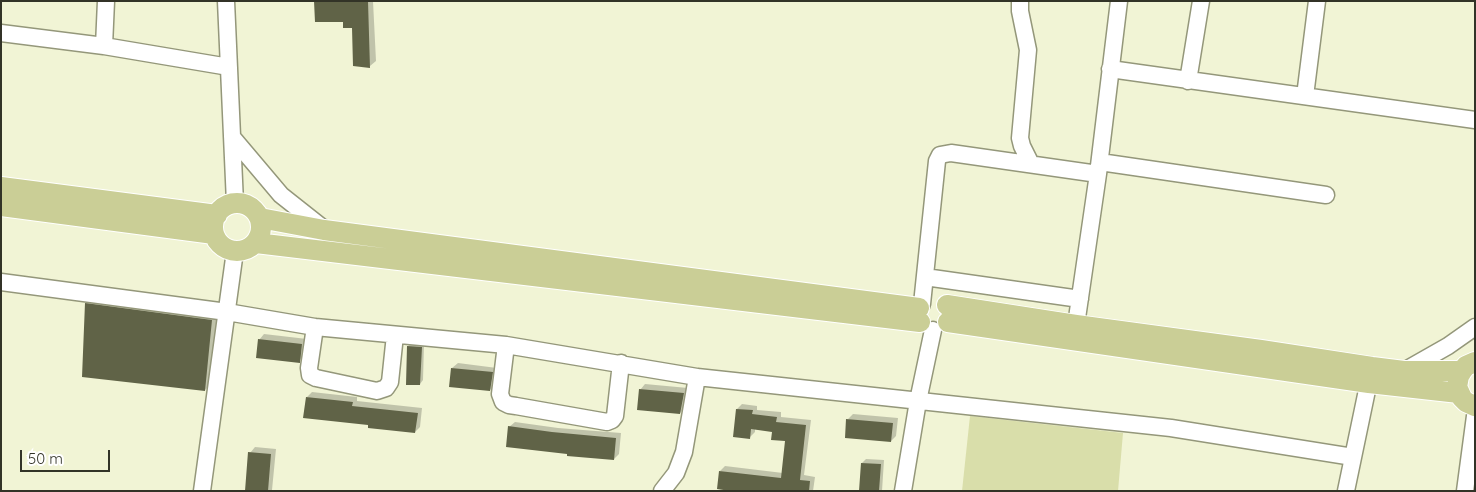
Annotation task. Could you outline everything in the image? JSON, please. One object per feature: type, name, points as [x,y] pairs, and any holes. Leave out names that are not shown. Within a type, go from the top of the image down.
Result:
[{"type":"main road","points":[[1,187],[215,224]]},
{"type":"main road","points":[[235,203],[250,206],[256,212],[260,218],[262,231],[250,248],[235,252],[228,250],[217,240],[215,224],[222,209],[235,203]]},
{"type":"main road","points":[[1,206],[215,224]]},
{"type":"main road","points":[[260,218],[324,230],[1370,375],[1468,367]]},
{"type":"main road","points":[[256,242],[931,315],[1076,325],[1262,350],[1459,393]]},
{"type":"main road","points":[[1468,367],[1457,381],[1459,393],[1466,402],[1475,406]]},
{"type":"street","points":[[104,46],[106,1]]},
{"type":"street","points":[[226,1],[235,203]]},
{"type":"street","points":[[1020,1],[1020,12],[1028,56],[1020,138],[1022,146],[1032,164]]},
{"type":"street","points":[[1076,325],[1099,168],[1119,1]]},
{"type":"street","points":[[1188,81],[1201,1]]},
{"type":"street","points":[[1304,96],[1317,1]]},
{"type":"street","points":[[1,34],[104,46],[229,67]]},
{"type":"street","points":[[1110,69],[1475,120]]},
{"type":"street","points":[[232,137],[281,195],[324,230]]},
{"type":"street","points":[[903,491],[931,315],[924,277],[937,161],[940,155],[950,154],[1032,164],[1099,168],[1326,195]]},
{"type":"street","points":[[202,491],[235,252]]},
{"type":"street","points":[[924,277],[1080,299]]},
{"type":"street","points":[[1,282],[227,312],[315,327],[506,345],[697,377],[1171,428],[1353,457]]},
{"type":"street","points":[[315,327],[309,368],[310,375],[316,378],[377,391],[386,388],[390,382],[395,335]]},
{"type":"street","points":[[1404,371],[1448,346],[1475,327]]},
{"type":"street","points":[[506,345],[500,394],[503,402],[509,405],[607,422],[615,416],[621,363]]},
{"type":"street","points":[[1346,491],[1370,375]]},
{"type":"street","points":[[662,491],[676,473],[684,452],[697,377]]},
{"type":"street","points":[[1466,491],[1475,416]]},
{"type":"green space","points":[[970,416],[1123,433],[1118,491],[962,491]]},
{"type":"building","points":[[314,1],[368,1],[370,68],[353,66],[352,28],[343,28],[343,22],[315,22]]},
{"type":"building","points":[[85,303],[212,320],[205,391],[82,377]]},
{"type":"building","points":[[258,339],[302,344],[300,363],[256,358]]},
{"type":"building","points":[[407,346],[422,347],[420,385],[406,385]]},
{"type":"building","points":[[451,368],[493,372],[490,391],[449,387]]},
{"type":"building","points":[[639,389],[684,393],[680,414],[637,410]]},
{"type":"building","points":[[306,397],[353,402],[352,406],[418,413],[415,433],[368,428],[368,425],[303,418]]},
{"type":"building","points":[[736,409],[753,410],[752,414],[777,417],[776,422],[806,425],[800,480],[810,481],[809,491],[730,491],[717,489],[719,471],[781,478],[785,441],[771,440],[772,432],[751,429],[750,439],[733,437]]},
{"type":"building","points":[[846,419],[893,423],[891,442],[845,438]]},
{"type":"building","points":[[508,426],[616,438],[614,460],[567,456],[567,454],[506,447]]},
{"type":"building","points":[[248,452],[271,454],[268,491],[245,491]]},
{"type":"building","points":[[861,463],[881,464],[879,491],[859,491]]}]
